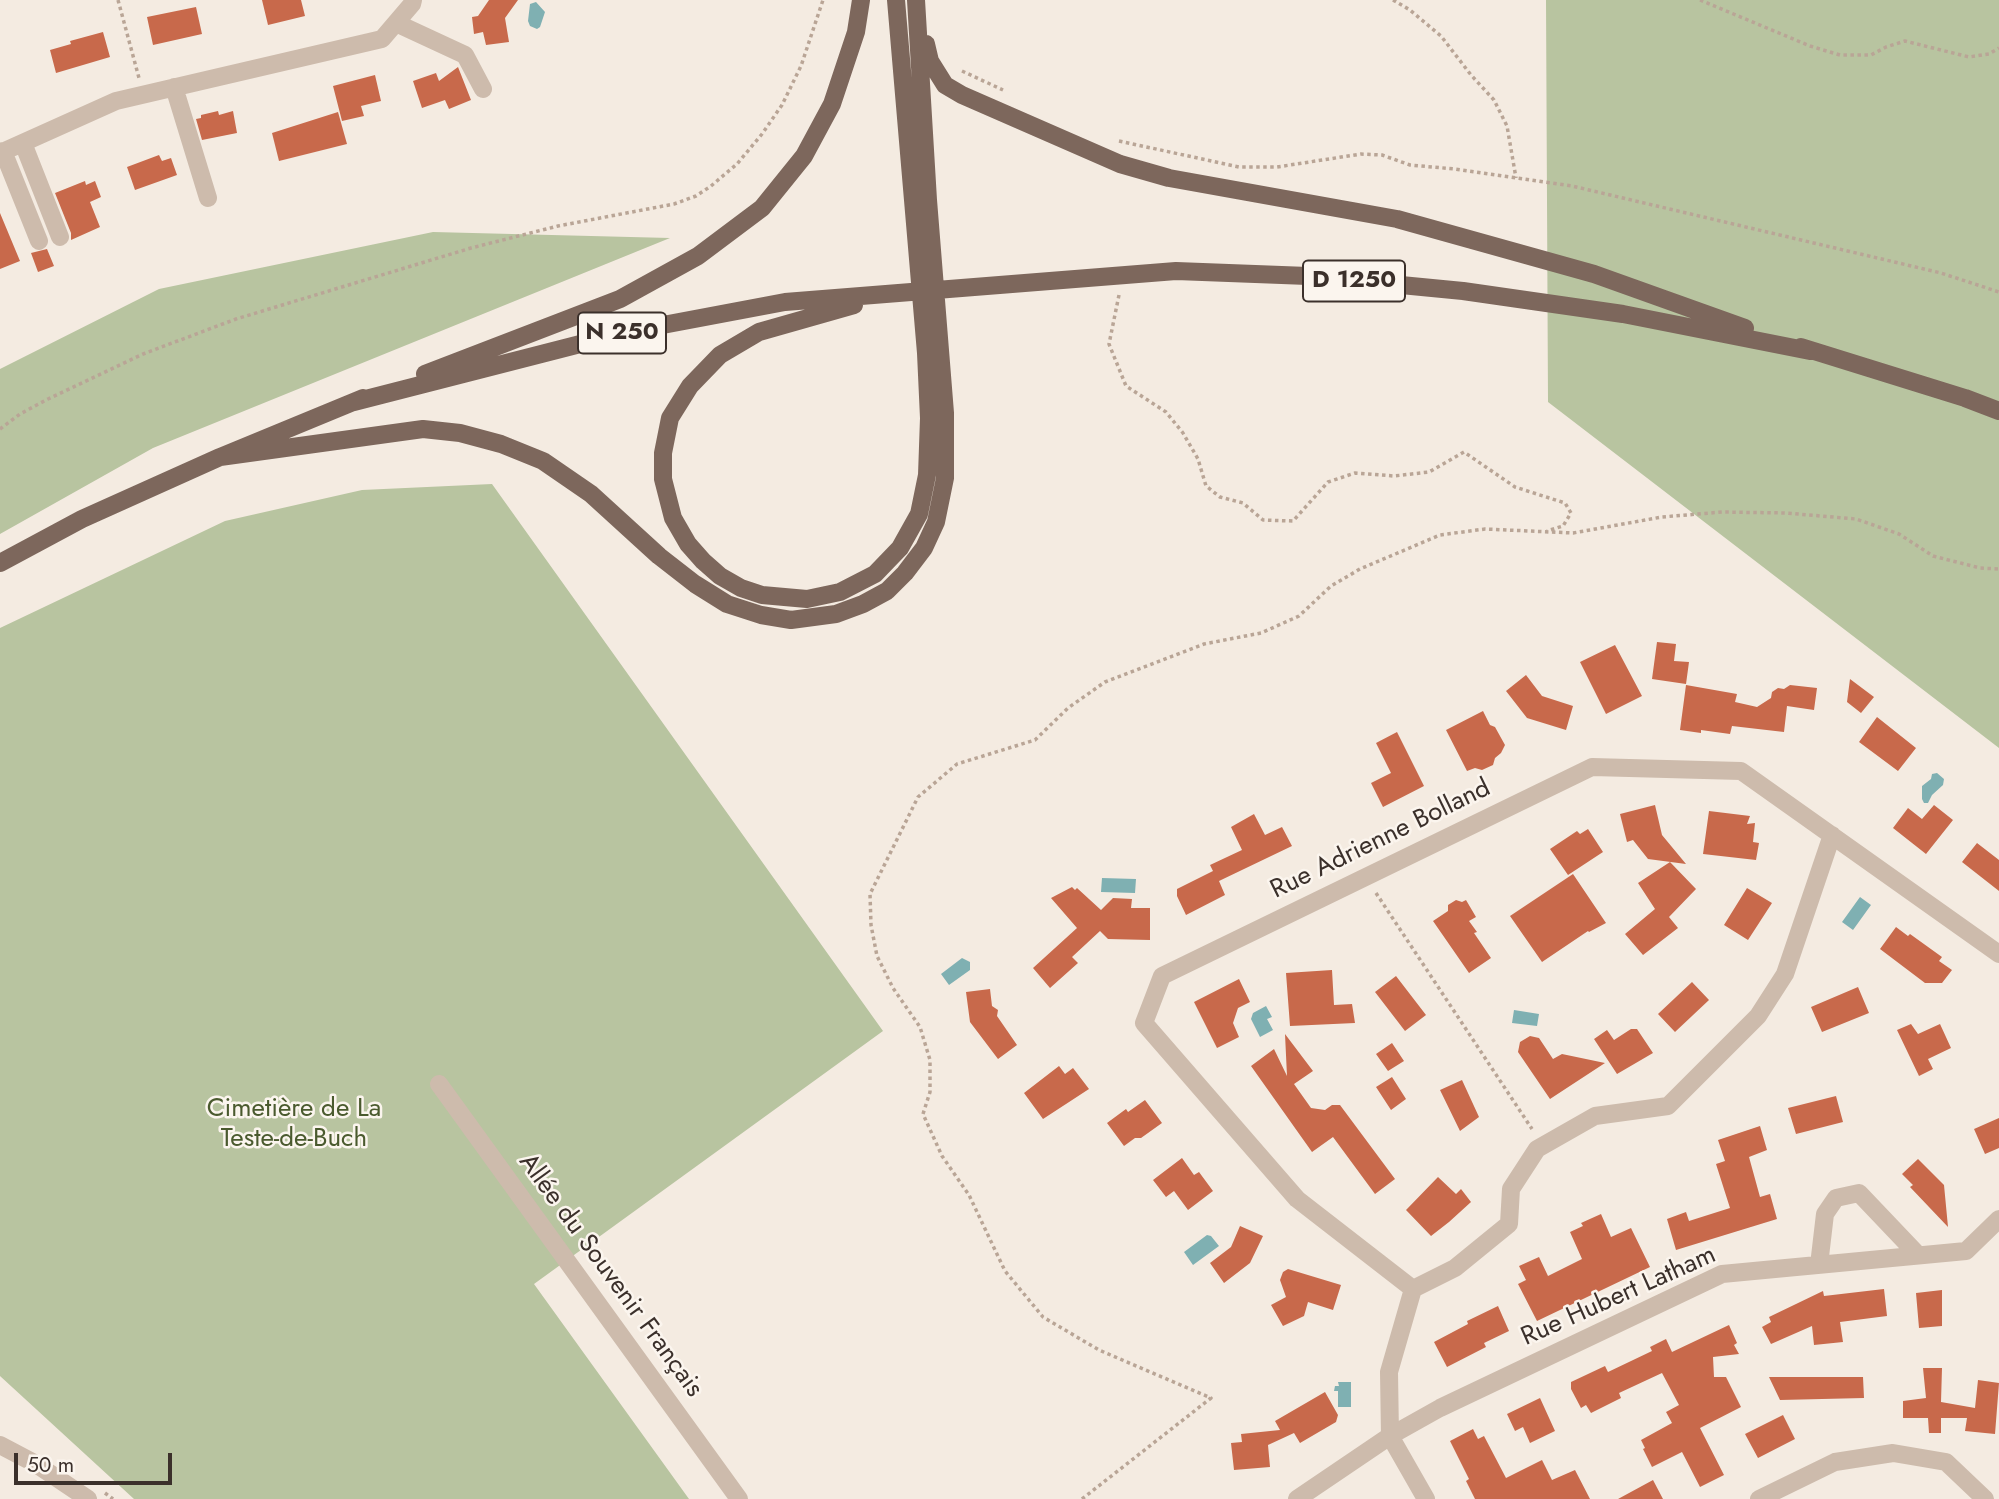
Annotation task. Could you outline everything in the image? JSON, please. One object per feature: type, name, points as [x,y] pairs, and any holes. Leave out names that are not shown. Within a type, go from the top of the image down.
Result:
[{"type":"main road","points":[[354,402],[620,299],[698,256],[762,208],[804,156],[832,104],[856,32],[861,0]]},
{"type":"main road","points":[[220,457],[422,429],[460,433],[501,444],[543,461],[591,494],[677,570],[727,604],[761,615],[790,620],[836,614],[887,591],[924,548],[936,523],[945,478],[945,413],[933,352],[921,201],[896,0]]},
{"type":"main road","points":[[917,3],[921,201]]},
{"type":"main road","points":[[917,3],[930,61],[945,85],[962,95],[1120,164],[1169,178],[1397,219],[1594,274],[1810,351]]},
{"type":"main road","name":"D 1250","points":[[894,294],[1176,271],[1308,276],[1463,291],[1636,317],[1810,351],[1965,398],[1999,411]]},
{"type":"main road","points":[[894,294],[759,332],[720,355],[690,386],[670,418],[663,453],[663,479],[673,518],[688,544],[720,576],[762,595],[807,598],[840,592],[875,574],[900,548],[919,514],[928,475],[933,352]]},
{"type":"main road","name":"N 250","points":[[0,563],[82,519],[220,457],[354,402],[631,331],[785,302],[894,294]]},
{"type":"street","points":[[39,241],[2,152],[116,101],[382,39],[413,0]]},
{"type":"street","points":[[396,23],[465,55],[483,89]]},
{"type":"street","points":[[174,86],[208,198]]},
{"type":"street","points":[[23,143],[60,237]]},
{"type":"street","name":"Rue Adrienne Bolland","points":[[1413,1289],[1297,1199],[1144,1023],[1162,976],[1592,767],[1741,771],[1999,954]]},
{"type":"street","points":[[1426,1499],[1390,1436],[1389,1372],[1413,1289],[1455,1268],[1509,1224],[1511,1189],[1543,1145],[1595,1116],[1668,1106],[1758,1016],[1785,974],[1832,835]]},
{"type":"street","name":"Allée du Souvenir Français","points":[[439,1084],[739,1499]]},
{"type":"street","points":[[1819,1265],[1825,1214],[1836,1198],[1859,1193],[1918,1255]]},
{"type":"street","name":"Rue Hubert Latham","points":[[1297,1499],[1390,1436],[1440,1408],[1722,1274],[1966,1251],[1999,1219]]},
{"type":"street","points":[[0,1445],[36,1464],[82,1497]]},
{"type":"street","points":[[1759,1499],[1835,1462],[1893,1453],[1946,1462],[1985,1499]]},
{"type":"path","points":[[118,0],[143,94]]},
{"type":"path","points":[[0,429],[39,404],[143,354],[236,318],[471,248],[558,226],[674,204],[696,196],[737,164],[782,105],[801,66],[823,0]]},
{"type":"path","points":[[1393,0],[1410,10],[1441,36],[1494,100],[1507,126],[1516,178]]},
{"type":"path","points":[[1700,0],[1810,46],[1840,55],[1871,55],[1905,41],[1969,57],[1989,54],[1999,48]]},
{"type":"path","points":[[952,66],[1011,93]]},
{"type":"path","points":[[1117,140],[1210,163],[1239,167],[1277,167],[1361,154],[1382,155],[1410,165],[1572,186],[1941,273],[1999,292]]},
{"type":"path","points":[[1121,276],[1109,344],[1126,386],[1166,412],[1183,433],[1198,459],[1206,486],[1220,497],[1243,503],[1263,520],[1293,521],[1328,482],[1356,473],[1394,476],[1429,472],[1464,452],[1516,487],[1565,503],[1571,513],[1563,526],[1542,533]]},
{"type":"path","points":[[1082,1499],[1211,1398],[1099,1350],[1043,1317],[1005,1271],[969,1195],[942,1156],[923,1114],[930,1092],[930,1060],[920,1027],[893,988],[877,956],[871,925],[870,894],[918,797],[957,764],[1035,740],[1068,708],[1105,682],[1204,644],[1261,633],[1299,616],[1331,586],[1360,569],[1440,535],[1485,529],[1573,533],[1662,517],[1722,512],[1786,513],[1856,519],[1899,534],[1933,556],[1980,568],[1999,569]]},
{"type":"path","points":[[1365,877],[1543,1145]]},
{"type":"green space","points":[[1546,0],[1999,0],[1999,748],[1548,402]]},
{"type":"green space","points":[[433,232],[670,238],[153,448],[0,534],[0,369],[159,289]]},
{"type":"green space","name":"Cimetière de La Teste-de-Buch","points":[[492,484],[883,1031],[534,1284],[689,1499],[134,1499],[0,1376],[0,628],[225,521],[362,490]]},
{"type":"water","points":[[536,2],[545,12],[537,29],[530,26],[528,21],[530,4]]},
{"type":"water","points":[[1937,773],[1944,779],[1943,785],[1928,803],[1924,803],[1922,786],[1931,779],[1932,774]]},
{"type":"water","points":[[1102,878],[1136,879],[1135,893],[1101,892]]},
{"type":"water","points":[[1860,897],[1871,905],[1853,930],[1842,922]]},
{"type":"water","points":[[962,958],[970,962],[970,970],[949,985],[941,974]]},
{"type":"water","points":[[1266,1006],[1272,1017],[1267,1019],[1273,1030],[1260,1037],[1251,1019],[1253,1013]]},
{"type":"water","points":[[1514,1010],[1539,1014],[1537,1026],[1512,1023]]},
{"type":"water","points":[[1207,1235],[1219,1246],[1193,1265],[1184,1252]]},
{"type":"water","points":[[1338,1382],[1351,1382],[1351,1407],[1338,1407],[1338,1391],[1334,1391],[1335,1386],[1339,1386]]},
{"type":"building","points":[[262,0],[301,0],[305,16],[268,25]]},
{"type":"building","points":[[489,0],[518,0],[505,18],[509,42],[486,45],[483,32],[474,34],[472,17],[478,16]]},
{"type":"building","points":[[196,7],[202,34],[153,45],[147,17]]},
{"type":"building","points":[[103,32],[110,57],[56,73],[50,50]]},
{"type":"building","points":[[458,67],[471,100],[449,109],[445,100],[422,108],[413,81],[436,73],[439,81]]},
{"type":"building","points":[[375,75],[381,101],[361,106],[364,116],[342,121],[333,86]]},
{"type":"building","points":[[218,111],[219,115],[233,111],[237,133],[202,140],[196,119]]},
{"type":"building","points":[[338,112],[347,144],[279,161],[272,133]]},
{"type":"building","points":[[159,155],[162,161],[171,158],[177,175],[135,190],[127,167]]},
{"type":"building","points":[[85,181],[86,185],[95,181],[101,197],[90,202],[100,227],[71,240],[71,233],[55,193]]},
{"type":"building","points":[[0,213],[20,261],[0,269]]},
{"type":"building","points":[[47,249],[54,266],[38,272],[31,253]]},
{"type":"building","points":[[1657,642],[1676,644],[1674,661],[1689,662],[1686,684],[1652,679]]},
{"type":"building","points":[[1615,645],[1642,696],[1606,714],[1580,662]]},
{"type":"building","points":[[1526,675],[1542,696],[1573,706],[1566,730],[1527,718],[1506,691]]},
{"type":"building","points":[[1850,679],[1874,697],[1861,713],[1847,702]]},
{"type":"building","points":[[1686,685],[1737,694],[1735,702],[1757,707],[1771,698],[1772,692],[1778,688],[1784,689],[1790,685],[1817,688],[1814,710],[1787,706],[1784,732],[1732,726],[1730,734],[1680,730]]},
{"type":"building","points":[[1483,711],[1505,745],[1493,765],[1482,770],[1475,768],[1467,771],[1446,730]]},
{"type":"building","points":[[1877,717],[1916,748],[1898,771],[1859,742]]},
{"type":"building","points":[[1397,732],[1424,786],[1383,807],[1371,783],[1391,773],[1376,743]]},
{"type":"building","points":[[1655,805],[1662,835],[1686,864],[1648,859],[1633,840],[1627,842],[1620,814]]},
{"type":"building","points":[[1934,805],[1953,820],[1926,854],[1893,828],[1908,808],[1922,819]]},
{"type":"building","points":[[1709,811],[1750,816],[1747,824],[1755,823],[1753,842],[1759,843],[1756,860],[1703,854]]},
{"type":"building","points":[[1254,814],[1265,835],[1282,827],[1292,846],[1219,881],[1225,895],[1186,915],[1177,896],[1177,889],[1213,871],[1210,865],[1242,850],[1231,827]]},
{"type":"building","points":[[1588,829],[1603,852],[1568,875],[1550,849],[1577,831],[1580,834]]},
{"type":"building","points":[[1977,843],[1999,860],[1999,891],[1962,862]]},
{"type":"building","points":[[1670,862],[1696,889],[1669,917],[1678,928],[1643,955],[1625,934],[1655,909],[1638,883]]},
{"type":"building","points":[[1573,874],[1606,923],[1588,931],[1542,962],[1510,916]]},
{"type":"building","points":[[1072,887],[1075,890],[1077,888],[1101,910],[1113,898],[1132,899],[1131,908],[1150,908],[1150,940],[1108,939],[1100,931],[1072,957],[1078,963],[1050,988],[1033,968],[1077,928],[1051,898]]},
{"type":"building","points":[[1747,888],[1772,903],[1748,940],[1724,925]]},
{"type":"building","points":[[1456,900],[1466,900],[1476,917],[1469,921],[1477,932],[1474,933],[1491,958],[1469,973],[1433,921],[1448,911],[1448,905]]},
{"type":"building","points":[[1896,927],[1942,957],[1939,961],[1952,970],[1942,983],[1925,983],[1880,949]]},
{"type":"building","points":[[1332,970],[1334,1005],[1352,1004],[1355,1023],[1290,1026],[1286,973]]},
{"type":"building","points":[[1396,976],[1426,1015],[1405,1031],[1375,992]]},
{"type":"building","points":[[1239,979],[1250,1002],[1238,1008],[1233,1023],[1239,1037],[1217,1048],[1194,1002]]},
{"type":"building","points":[[1692,982],[1709,1000],[1675,1032],[1658,1014]]},
{"type":"building","points":[[1858,987],[1869,1013],[1822,1032],[1811,1007]]},
{"type":"building","points":[[990,989],[992,1006],[998,1010],[997,1016],[1017,1045],[998,1059],[970,1022],[966,992]]},
{"type":"building","points":[[1911,1024],[1918,1034],[1940,1024],[1951,1048],[1928,1059],[1933,1069],[1919,1076],[1897,1030]]},
{"type":"building","points":[[1631,1029],[1637,1029],[1653,1053],[1617,1074],[1594,1039],[1607,1030],[1614,1040]]},
{"type":"building","points":[[1285,1034],[1313,1071],[1294,1084],[1311,1108],[1325,1110],[1332,1105],[1340,1105],[1395,1179],[1375,1194],[1333,1137],[1312,1152],[1251,1066],[1274,1049],[1287,1076]]},
{"type":"building","points":[[1530,1036],[1539,1038],[1553,1059],[1562,1054],[1605,1063],[1550,1099],[1518,1052],[1520,1042]]},
{"type":"building","points":[[1392,1043],[1404,1061],[1388,1071],[1376,1054]]},
{"type":"building","points":[[1059,1066],[1065,1074],[1073,1068],[1089,1089],[1043,1119],[1024,1093]]},
{"type":"building","points":[[1392,1077],[1406,1099],[1391,1110],[1376,1087]]},
{"type":"building","points":[[1462,1080],[1479,1117],[1460,1131],[1440,1090]]},
{"type":"building","points":[[1836,1096],[1843,1122],[1796,1134],[1788,1108]]},
{"type":"building","points":[[1145,1100],[1162,1123],[1124,1146],[1107,1123],[1126,1109],[1128,1112]]},
{"type":"building","points":[[1999,1118],[1999,1148],[1985,1154],[1974,1129]]},
{"type":"building","points":[[1760,1126],[1767,1150],[1749,1157],[1760,1197],[1770,1194],[1777,1219],[1676,1250],[1667,1219],[1686,1212],[1689,1221],[1730,1208],[1716,1164],[1725,1161],[1718,1140]]},
{"type":"building","points":[[1182,1158],[1194,1175],[1199,1172],[1213,1191],[1188,1210],[1174,1191],[1166,1197],[1153,1180]]},
{"type":"building","points":[[1918,1159],[1944,1185],[1948,1227],[1910,1187],[1913,1185],[1902,1174]]},
{"type":"building","points":[[1438,1177],[1456,1194],[1461,1189],[1471,1202],[1431,1236],[1406,1210]]},
{"type":"building","points":[[1601,1214],[1611,1237],[1631,1228],[1650,1267],[1537,1321],[1518,1284],[1526,1280],[1519,1266],[1539,1257],[1548,1276],[1582,1259],[1570,1232],[1583,1226],[1581,1223]]},
{"type":"building","points":[[1240,1226],[1263,1236],[1250,1263],[1224,1283],[1210,1263],[1231,1247]]},
{"type":"building","points":[[1288,1269],[1341,1285],[1333,1310],[1308,1302],[1304,1316],[1283,1326],[1271,1305],[1286,1297],[1280,1280],[1283,1272]]},
{"type":"building","points":[[1884,1289],[1887,1316],[1840,1322],[1843,1342],[1814,1345],[1812,1326],[1771,1344],[1762,1327],[1771,1322],[1769,1317],[1823,1291],[1824,1296]]},
{"type":"building","points":[[1942,1290],[1942,1326],[1919,1328],[1916,1293]]},
{"type":"building","points":[[1498,1306],[1509,1331],[1484,1343],[1486,1347],[1447,1367],[1434,1342],[1468,1324],[1467,1321]]},
{"type":"building","points":[[1729,1325],[1739,1354],[1713,1357],[1714,1377],[1726,1377],[1741,1407],[1700,1428],[1724,1475],[1700,1487],[1682,1452],[1652,1467],[1643,1449],[1645,1448],[1641,1440],[1672,1423],[1666,1412],[1679,1405],[1662,1373],[1619,1393],[1621,1398],[1591,1413],[1586,1405],[1581,1408],[1571,1389],[1571,1382],[1605,1366],[1608,1372],[1652,1351],[1650,1347],[1666,1339],[1672,1352]]},
{"type":"building","points":[[1923,1368],[1942,1368],[1941,1402],[1975,1408],[1978,1380],[1999,1383],[1995,1434],[1965,1431],[1967,1418],[1941,1418],[1941,1433],[1929,1433],[1928,1418],[1903,1418],[1903,1401],[1926,1398]]},
{"type":"building","points":[[1769,1377],[1863,1377],[1864,1398],[1780,1400]]},
{"type":"building","points":[[1325,1392],[1338,1415],[1336,1422],[1300,1443],[1294,1433],[1268,1445],[1270,1467],[1234,1470],[1231,1443],[1242,1442],[1241,1434],[1280,1430],[1275,1421]]},
{"type":"building","points":[[1540,1398],[1555,1431],[1530,1443],[1523,1427],[1515,1431],[1507,1414]]},
{"type":"building","points":[[1783,1415],[1795,1439],[1758,1458],[1745,1434]]},
{"type":"building","points":[[1473,1429],[1478,1439],[1484,1436],[1506,1478],[1542,1460],[1552,1480],[1575,1470],[1590,1499],[1475,1499],[1466,1481],[1469,1479],[1450,1441]]},
{"type":"building","points":[[1653,1480],[1663,1499],[1618,1499]]}]
